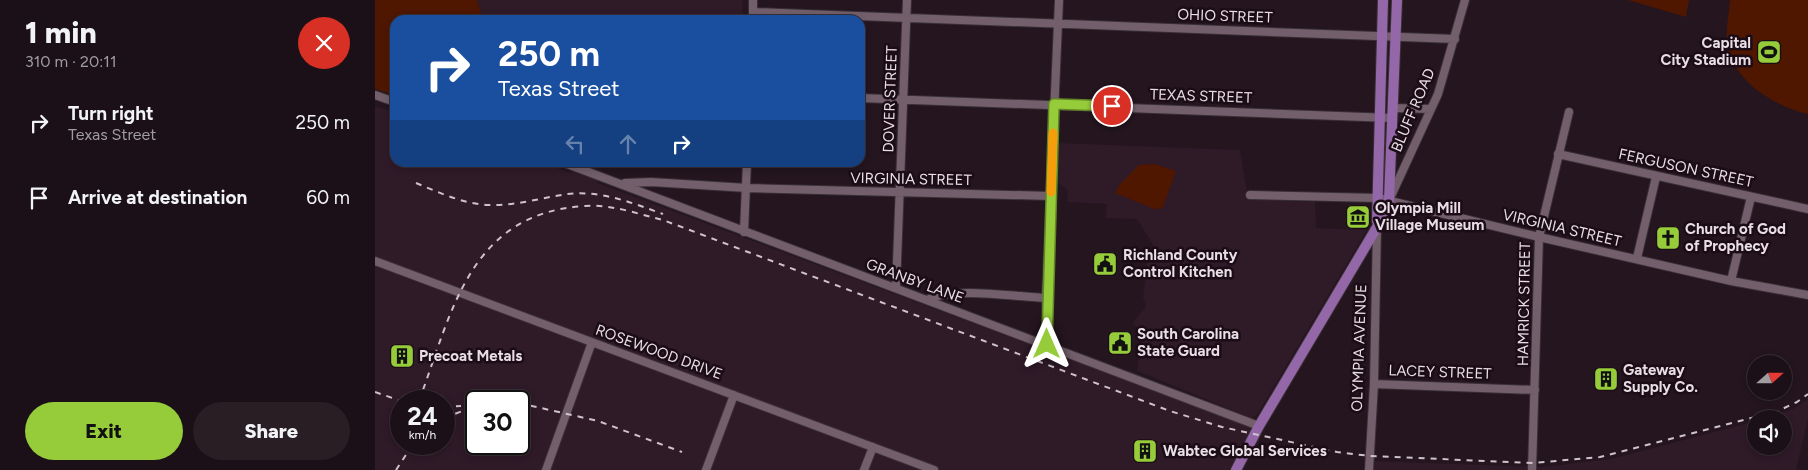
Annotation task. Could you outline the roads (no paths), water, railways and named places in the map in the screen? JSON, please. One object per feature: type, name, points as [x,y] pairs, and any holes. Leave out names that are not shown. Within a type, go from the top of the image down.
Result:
[{"type":"main road","name":"OLYMPIA AVENUE","points":[[1377,228],[1383,0]]},
{"type":"main road","name":"OLYMPIA AVENUE","points":[[1377,228],[1389,200],[1397,0]]},
{"type":"main road","points":[[1236,470],[1259,426],[1377,228]]},
{"type":"street","points":[[753,0],[753,15]]},
{"type":"street","name":"DOVER STREET","points":[[896,288],[905,99],[907,0]]},
{"type":"street","points":[[1047,344],[1047,298],[1059,0]]},
{"type":"street","name":"BLUFF ROAD","points":[[1389,200],[1431,109],[1455,38],[1465,0]]},
{"type":"street","name":"OHIO STREET","points":[[865,17],[1455,38]]},
{"type":"street","points":[[375,95],[390,100]]},
{"type":"street","name":"TEXAS STREET","points":[[865,98],[1381,117],[1392,113],[1431,109]]},
{"type":"street","name":"HAMRICK STREET","points":[[1533,470],[1539,237],[1569,112]]},
{"type":"street","name":"FERGUSON STREET","points":[[1558,154],[1808,209]]},
{"type":"street","points":[[1390,166],[1404,169]]},
{"type":"street","name":"GRANBY LANE","points":[[575,167],[744,232],[1047,344],[1259,426]]},
{"type":"street","points":[[744,232],[747,167]]},
{"type":"street","points":[[1637,258],[1656,177]]},
{"type":"street","name":"VIRGINIA STREET","points":[[621,184],[651,182],[747,188],[1051,196]]},
{"type":"street","name":"VIRGINIA STREET","points":[[1250,195],[1378,198],[1539,237],[1731,280],[1808,295]]},
{"type":"street","points":[[1731,280],[1751,197]]},
{"type":"street","name":"OLYMPIA AVENUE","points":[[1369,470],[1374,384],[1377,228]]},
{"type":"street","name":"ROSEWOOD DRIVE","points":[[375,261],[934,470]]},
{"type":"street","points":[[927,300],[936,295],[954,293],[1047,298]]},
{"type":"street","points":[[546,470],[593,342]]},
{"type":"street","name":"LACEY STREET","points":[[1374,384],[1535,390]]},
{"type":"street","points":[[706,470],[734,395]]},
{"type":"street","points":[[864,470],[873,447]]},
{"type":"railway","points":[[416,183],[451,197],[479,204],[508,204],[580,193],[616,198],[663,214]]},
{"type":"railway","points":[[423,390],[455,302],[471,273],[490,247],[515,227],[546,213],[585,206],[605,206],[663,220],[1170,411],[1222,427],[1337,452],[1370,456],[1533,463],[1600,457],[1778,411],[1797,402],[1808,394]]},
{"type":"railway","points":[[375,392],[390,397]]},
{"type":"railway","points":[[455,406],[461,406]]},
{"type":"railway","points":[[530,406],[598,421],[682,452]]},
{"type":"railway","points":[[455,414],[465,410]]},
{"type":"railway","points":[[396,470],[406,455]]},
{"type":"place","name":"Capital City Stadium","points":[[1769,52]]},
{"type":"place","name":"Olympia Mill Village Museum","points":[[1358,217]]},
{"type":"place","name":"Church of God of Prophecy","points":[[1668,238]]},
{"type":"place","name":"Richland County Control Kitchen","points":[[1105,264]]},
{"type":"place","name":"South Carolina State Guard","points":[[1120,343]]},
{"type":"place","name":"Precoat Metals","points":[[402,356]]},
{"type":"place","name":"Gateway Supply Co.","points":[[1606,379]]},
{"type":"place","name":"Wabtec Global Services","points":[[1145,451]]}]
